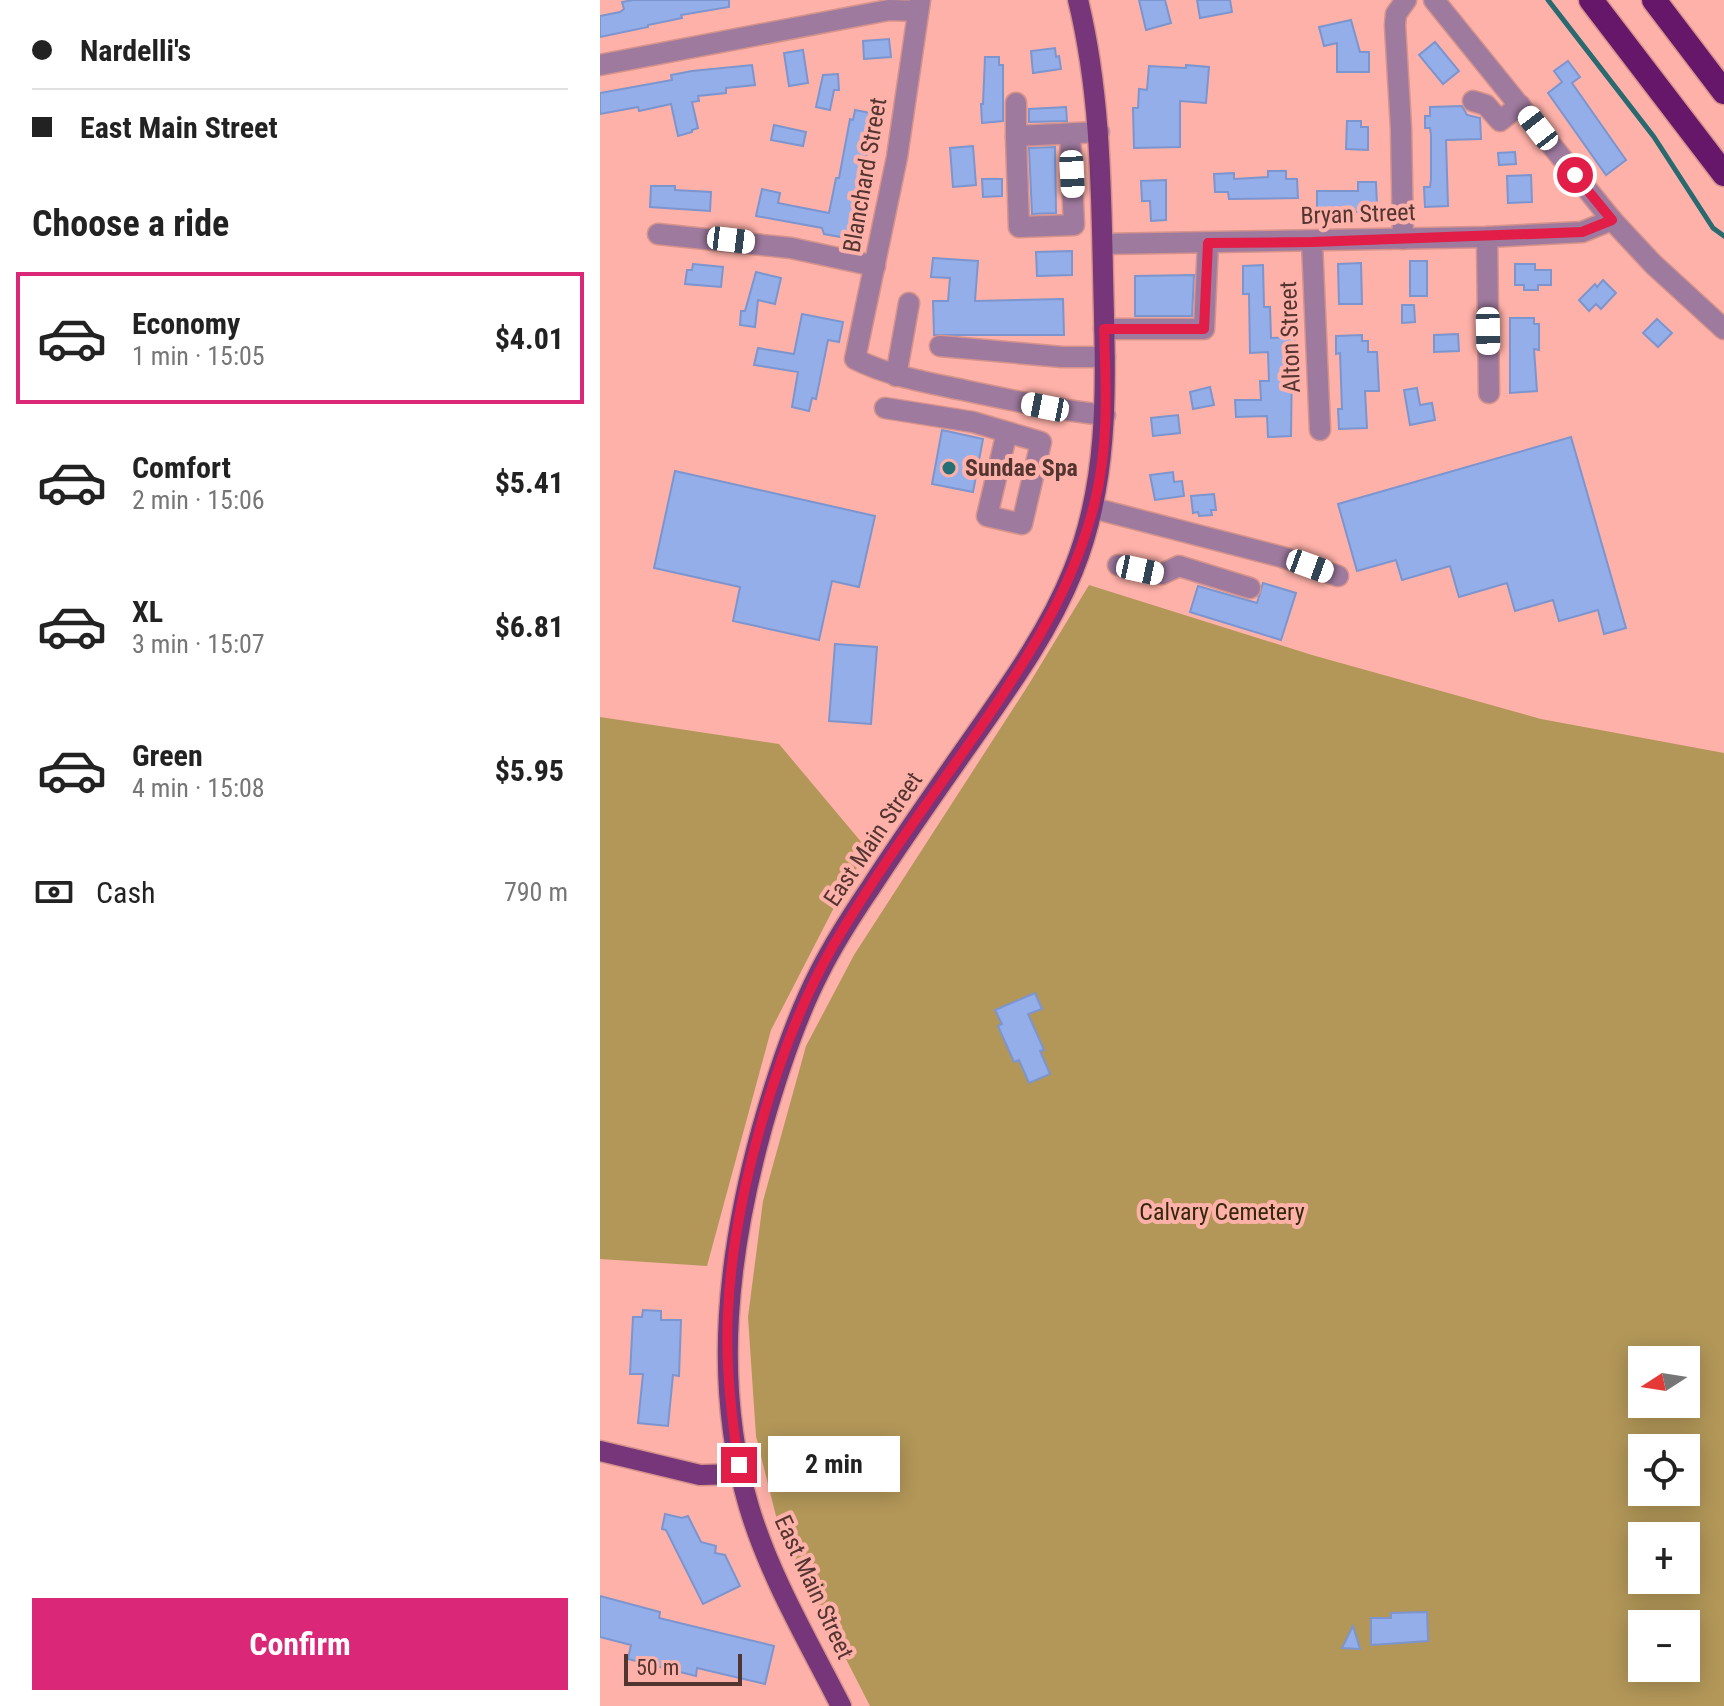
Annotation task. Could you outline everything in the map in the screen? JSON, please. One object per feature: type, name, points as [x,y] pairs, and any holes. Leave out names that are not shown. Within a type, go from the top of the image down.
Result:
[{"type":"highway","points":[[1591,0],[1724,174]]},
{"type":"highway","points":[[1654,0],[1724,92]]},
{"type":"main road","name":"East Main Street","points":[[841,1706],[767,1556],[741,1474],[728,1375],[730,1282],[749,1177],[788,1046],[817,975],[846,925],[1047,625],[1074,570],[1093,508],[1100,475],[1105,415],[1103,244],[1099,132],[1089,52],[1078,0]]},
{"type":"main road","points":[[600,1451],[700,1475],[741,1474]]},
{"type":"street","points":[[1434,0],[1612,220],[1653,264],[1724,329]]},
{"type":"street","points":[[1396,4],[1403,239]]},
{"type":"street","points":[[600,65],[919,6]]},
{"type":"street","name":"Blanchard Street","points":[[896,376],[855,359],[897,157],[919,6]]},
{"type":"street","points":[[1473,101],[1486,105],[1493,125],[1520,105]]},
{"type":"street","points":[[1016,103],[1019,227],[1074,225],[1070,134]]},
{"type":"street","points":[[1016,136],[1099,132]]},
{"type":"street","points":[[1071,158],[1100,157]]},
{"type":"street","points":[[1073,191],[1101,190]]},
{"type":"street","name":"Bryan Street","points":[[1103,244],[1487,237],[1582,232],[1612,220]]},
{"type":"street","points":[[658,234],[791,248],[875,266]]},
{"type":"street","points":[[1487,237],[1489,393]]},
{"type":"street","name":"Alton Street","points":[[1312,242],[1320,430]]},
{"type":"street","points":[[1104,329],[1204,329],[1208,243]]},
{"type":"street","points":[[909,303],[896,376],[1045,407],[1105,415]]},
{"type":"street","points":[[940,346],[1062,357],[1105,357]]},
{"type":"street","points":[[885,408],[973,422],[1007,432]]},
{"type":"street","points":[[1093,508],[1282,557],[1338,576]]},
{"type":"street","points":[[1179,566],[1180,530]]},
{"type":"street","points":[[1118,565],[1162,574],[1179,566],[1250,588]]},
{"type":"green space","name":"Calvary Cemetery","points":[[1089,585],[1312,655],[1541,719],[1724,753],[1724,1706],[870,1706],[779,1528],[756,1436],[748,1317],[763,1201],[806,1046],[854,955],[1029,684]]},
{"type":"green space","points":[[600,717],[779,744],[868,850],[842,892],[771,1030],[707,1266],[600,1259]]},
{"type":"building","points":[[729,0],[729,7],[681,15],[682,18],[600,37],[600,16],[620,12],[624,9],[622,2]]},
{"type":"building","points":[[1139,0],[1165,0],[1171,23],[1146,30]]},
{"type":"building","points":[[1197,0],[1230,0],[1232,12],[1200,18]]},
{"type":"building","points":[[1351,20],[1360,52],[1369,52],[1369,72],[1337,72],[1337,43],[1324,46],[1319,27]]},
{"type":"building","points":[[889,39],[891,57],[864,59],[863,41]]},
{"type":"building","points":[[1435,42],[1459,71],[1443,84],[1419,55]]},
{"type":"building","points":[[1055,48],[1061,69],[1033,73],[1031,51]]},
{"type":"building","points":[[803,50],[808,83],[789,86],[784,53]]},
{"type":"building","points":[[985,57],[999,57],[999,65],[1003,65],[1003,121],[982,123]]},
{"type":"building","points":[[1568,61],[1580,77],[1572,83],[1626,160],[1606,175],[1548,93],[1562,82],[1554,71]]},
{"type":"building","points":[[752,65],[755,85],[726,88],[726,93],[698,96],[699,101],[692,102],[698,128],[692,132],[678,136],[671,104],[639,111],[638,107],[600,114],[600,93],[672,80],[671,75],[692,71]]},
{"type":"building","points":[[1186,65],[1209,67],[1206,103],[1180,101],[1180,147],[1134,148],[1133,108],[1138,108],[1139,89],[1147,90],[1149,66],[1186,68]]},
{"type":"building","points":[[838,74],[839,90],[834,90],[830,110],[816,107],[823,75]]},
{"type":"building","points":[[1462,106],[1467,115],[1480,118],[1481,139],[1446,140],[1448,206],[1425,207],[1424,187],[1430,187],[1431,179],[1431,135],[1430,128],[1425,128],[1425,116],[1430,116],[1430,107]]},
{"type":"building","points":[[1066,107],[1067,121],[1029,122],[1029,109]]},
{"type":"building","points":[[855,110],[876,114],[860,183],[852,239],[824,234],[822,228],[756,216],[762,189],[780,193],[778,203],[829,213],[850,119],[853,120]]},
{"type":"building","points":[[1347,121],[1361,121],[1361,127],[1368,127],[1368,150],[1346,149]]},
{"type":"building","points":[[774,125],[806,132],[803,146],[771,140]]},
{"type":"building","points":[[973,146],[976,185],[953,187],[950,148]]},
{"type":"building","points":[[1055,147],[1056,213],[1032,214],[1029,148]]},
{"type":"building","points":[[1515,152],[1516,164],[1499,165],[1498,153]]},
{"type":"building","points":[[1268,171],[1286,171],[1286,179],[1297,179],[1298,198],[1229,199],[1228,192],[1215,192],[1214,174],[1234,173],[1234,179],[1268,177]]},
{"type":"building","points":[[1531,175],[1532,202],[1508,203],[1507,176]]},
{"type":"building","points":[[982,179],[1002,179],[1002,196],[983,197]]},
{"type":"building","points":[[1166,180],[1166,220],[1151,221],[1150,201],[1142,201],[1141,181]]},
{"type":"building","points":[[1358,182],[1376,182],[1377,206],[1366,206],[1366,212],[1337,212],[1337,217],[1321,217],[1321,208],[1317,208],[1317,191],[1358,191]]},
{"type":"building","points":[[651,186],[711,192],[710,211],[650,207]]},
{"type":"building","points":[[1072,251],[1072,275],[1037,276],[1036,252]]},
{"type":"building","points":[[933,258],[978,261],[975,301],[1063,299],[1064,335],[934,335],[933,301],[948,301],[950,278],[931,277]]},
{"type":"building","points":[[1410,261],[1427,261],[1427,296],[1410,296]]},
{"type":"building","points":[[1361,263],[1362,304],[1339,304],[1338,264]]},
{"type":"building","points":[[693,264],[723,267],[721,287],[685,284],[687,270],[692,270]]},
{"type":"building","points":[[1515,264],[1535,264],[1535,270],[1551,270],[1551,285],[1538,285],[1538,290],[1524,290],[1524,285],[1515,285]]},
{"type":"building","points":[[1263,265],[1264,307],[1270,307],[1271,338],[1295,337],[1291,436],[1268,437],[1267,416],[1236,417],[1235,400],[1261,400],[1260,381],[1269,381],[1268,352],[1250,353],[1249,294],[1243,294],[1243,266]]},
{"type":"building","points":[[756,272],[781,278],[775,304],[758,300],[755,327],[740,325],[741,311],[745,311]]},
{"type":"building","points":[[1194,275],[1192,316],[1135,316],[1135,276]]},
{"type":"building","points":[[1603,280],[1616,293],[1601,309],[1596,304],[1589,311],[1579,300]]},
{"type":"building","points":[[1402,305],[1414,305],[1415,322],[1402,323]]},
{"type":"building","points":[[802,314],[843,322],[839,342],[828,340],[816,399],[812,398],[809,411],[792,407],[798,372],[754,365],[758,348],[794,354]]},
{"type":"building","points":[[1510,318],[1534,318],[1534,324],[1539,324],[1539,350],[1534,349],[1537,391],[1510,393]]},
{"type":"building","points":[[1657,319],[1672,333],[1658,347],[1643,333]]},
{"type":"building","points":[[1458,334],[1459,351],[1434,352],[1434,335]]},
{"type":"building","points":[[1362,335],[1362,341],[1368,341],[1368,352],[1377,352],[1379,391],[1365,391],[1367,428],[1339,429],[1338,409],[1342,409],[1340,353],[1336,354],[1336,336]]},
{"type":"building","points":[[1210,387],[1214,405],[1193,409],[1190,392]]},
{"type":"building","points":[[1417,388],[1420,405],[1432,403],[1435,420],[1410,425],[1404,390]]},
{"type":"building","points":[[1178,415],[1180,433],[1153,436],[1151,418]]},
{"type":"building","points":[[942,430],[983,439],[973,492],[932,484]]},
{"type":"building","points":[[1571,437],[1626,628],[1604,634],[1598,610],[1559,621],[1553,600],[1515,611],[1507,583],[1459,597],[1450,566],[1402,580],[1396,560],[1357,571],[1338,504]]},
{"type":"building","points":[[675,471],[875,516],[859,587],[832,581],[819,640],[733,621],[740,587],[654,568]]},
{"type":"building","points":[[1173,472],[1174,482],[1182,481],[1184,496],[1155,500],[1150,475]]},
{"type":"building","points":[[1214,494],[1216,510],[1211,510],[1212,515],[1193,513],[1191,496]]},
{"type":"building","points":[[1263,583],[1296,593],[1281,640],[1190,612],[1198,586],[1257,603]]},
{"type":"building","points":[[835,644],[877,647],[871,724],[829,721]]},
{"type":"building","points":[[1035,993],[1042,1009],[1028,1014],[1044,1050],[1040,1051],[1050,1074],[1029,1083],[1019,1060],[1014,1062],[998,1026],[1002,1024],[995,1010]]},
{"type":"building","points":[[643,1310],[661,1311],[661,1320],[681,1320],[679,1376],[673,1375],[668,1426],[638,1423],[643,1374],[630,1374],[633,1317],[642,1317]]},
{"type":"building","points":[[665,1514],[682,1518],[688,1516],[701,1542],[716,1546],[715,1553],[725,1555],[740,1586],[703,1604],[666,1530],[662,1529]]},
{"type":"building","points":[[600,1596],[660,1612],[659,1618],[774,1646],[765,1684],[697,1668],[696,1676],[628,1659],[631,1645],[600,1637]]},
{"type":"building","points":[[1427,1612],[1428,1641],[1371,1645],[1371,1618],[1391,1618],[1391,1613]]},
{"type":"building","points":[[1353,1626],[1360,1649],[1342,1648]]},
{"type":"waterway","points":[[1548,0],[1654,137],[1713,228],[1724,236]]},
{"type":"place","name":"Sundae Spa","points":[[949,468]]},
{"type":"route","points":[[739,1465],[728,1375],[728,1298],[744,1200],[773,1090],[803,1007],[835,943],[1023,666],[1074,570],[1090,521],[1100,475],[1105,415],[1104,329],[1204,329],[1208,243],[1582,232],[1612,220],[1575,175]]}]
